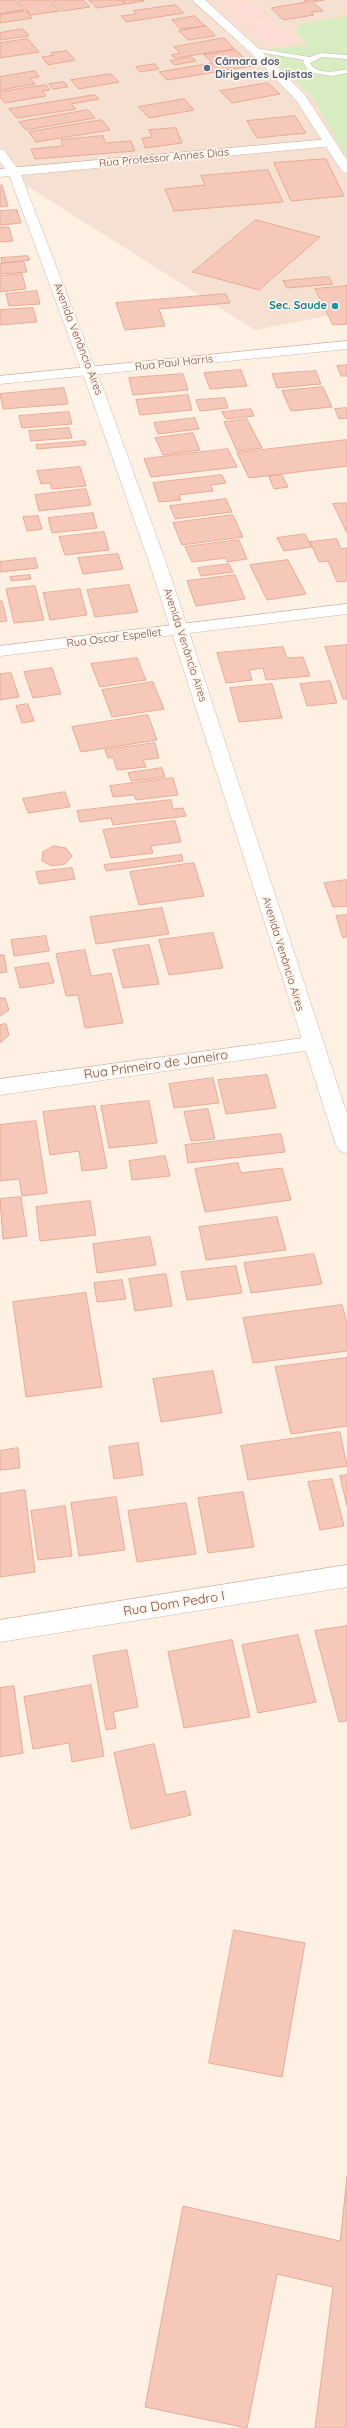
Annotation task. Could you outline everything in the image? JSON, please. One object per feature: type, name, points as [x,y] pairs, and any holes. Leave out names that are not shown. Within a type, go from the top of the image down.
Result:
[{"type":"street","points":[[198,0],[254,50],[301,98],[347,170]]},
{"type":"street","name":"Rua Professor Annes Dias","points":[[7,173],[329,143]]},
{"type":"street","name":"Avenida Venâncio Aires","points":[[0,153],[90,371],[181,630],[311,1044],[347,1145]]},
{"type":"street","name":"Rua Paul Harris","points":[[0,380],[347,345]]},
{"type":"street","name":"Rua Oscar Espellet","points":[[0,651],[347,609]]},
{"type":"street","name":"Rua Primeiro de Janeiro","points":[[0,1087],[311,1044]]},
{"type":"street","name":"Rua Dom Pedro I","points":[[0,1631],[347,1576]]},
{"type":"lane","points":[[254,50],[309,59],[329,54],[347,57]]},
{"type":"lane","points":[[309,59],[306,65],[314,71],[327,74],[347,71]]},
{"type":"lane","points":[[282,78],[314,71]]},
{"type":"shaded area","points":[[0,0],[347,0],[347,312],[255,330],[0,169]]},
{"type":"shaded area","points":[[218,0],[248,0],[297,42],[271,46]]},
{"type":"green space","points":[[347,16],[347,158],[312,96],[262,50],[308,45],[296,31],[300,24]]},
{"type":"building","points":[[0,0],[15,0],[24,10],[0,14]]},
{"type":"building","points":[[18,0],[50,0],[60,11],[31,15]]},
{"type":"building","points":[[53,0],[83,0],[90,7],[63,11]]},
{"type":"building","points":[[89,0],[121,0],[125,4],[97,8]]},
{"type":"building","points":[[123,0],[143,0],[144,1],[126,4]]},
{"type":"building","points":[[304,0],[324,0],[313,2],[323,11],[311,12],[314,15],[283,20],[271,8],[307,2]]},
{"type":"building","points":[[176,5],[184,13],[126,22],[121,16],[136,14],[133,11]]},
{"type":"building","points":[[26,11],[32,18],[0,23],[0,15]]},
{"type":"building","points":[[195,16],[205,26],[180,29],[172,20]]},
{"type":"building","points":[[206,26],[215,36],[188,40],[179,31]]},
{"type":"building","points":[[23,29],[29,36],[0,40],[0,33]]},
{"type":"building","points":[[224,38],[234,49],[175,58],[171,55],[180,53],[174,47]]},
{"type":"building","points":[[28,39],[39,52],[0,58],[0,43]]},
{"type":"building","points":[[236,50],[252,66],[167,80],[159,72],[212,63],[204,55]]},
{"type":"building","points":[[67,51],[75,60],[48,65],[42,57],[54,55],[51,53]]},
{"type":"building","points":[[192,57],[196,61],[174,65],[170,61]]},
{"type":"building","points":[[155,64],[159,69],[140,72],[136,67]]},
{"type":"building","points":[[35,71],[39,77],[30,78],[35,84],[0,90],[0,77]]},
{"type":"building","points":[[111,74],[119,82],[79,89],[71,80]]},
{"type":"building","points":[[64,82],[68,87],[53,89],[49,84]]},
{"type":"building","points":[[268,83],[280,94],[232,103],[220,91]]},
{"type":"building","points":[[46,85],[50,90],[42,91],[46,96],[5,103],[0,97],[0,92]]},
{"type":"building","points":[[95,95],[99,99],[71,104],[76,109],[17,118],[9,109]]},
{"type":"building","points":[[184,99],[194,110],[149,118],[139,107]]},
{"type":"building","points":[[88,110],[95,118],[26,130],[19,122]]},
{"type":"building","points":[[295,116],[306,133],[257,138],[247,121]]},
{"type":"building","points":[[102,120],[110,130],[36,142],[29,132]]},
{"type":"building","points":[[176,128],[182,143],[145,148],[142,138],[152,137],[149,130]]},
{"type":"building","points":[[103,136],[105,143],[131,141],[135,151],[35,159],[31,149],[63,146],[61,140]]},
{"type":"building","points":[[326,159],[344,196],[291,201],[274,163]]},
{"type":"building","points":[[268,170],[283,202],[174,211],[165,189],[205,185],[201,176]]},
{"type":"building","points":[[2,185],[8,206],[0,207],[0,186]]},
{"type":"building","points":[[17,210],[21,223],[0,225],[0,211]]},
{"type":"building","points":[[256,220],[320,237],[259,290],[193,272]]},
{"type":"building","points":[[0,227],[9,227],[13,241],[0,242]]},
{"type":"building","points":[[28,256],[30,260],[2,263],[1,258]]},
{"type":"building","points":[[24,262],[27,272],[0,274],[0,264]]},
{"type":"building","points":[[22,274],[26,289],[0,292],[0,276]]},
{"type":"building","points":[[329,277],[333,284],[287,288],[283,281]]},
{"type":"building","name":"Sec. Saude","points":[[347,286],[347,324],[333,325],[315,289]]},
{"type":"building","points":[[37,291],[40,304],[9,306],[6,294]]},
{"type":"building","points":[[226,294],[230,303],[159,309],[165,326],[125,330],[116,303]]},
{"type":"building","points":[[33,308],[37,322],[0,325],[0,310]]},
{"type":"building","points":[[347,365],[347,376],[341,376],[337,366]]},
{"type":"building","points":[[241,370],[247,386],[210,389],[204,373]]},
{"type":"building","points":[[316,371],[321,384],[277,388],[272,374]]},
{"type":"building","points":[[183,374],[188,390],[133,395],[129,378]]},
{"type":"building","points":[[323,387],[332,407],[291,411],[282,391]]},
{"type":"building","points":[[64,388],[68,404],[3,409],[0,394]]},
{"type":"building","points":[[188,395],[192,410],[140,415],[136,400]]},
{"type":"building","points":[[225,398],[228,408],[200,411],[196,400]]},
{"type":"building","points":[[347,408],[347,418],[339,419],[335,409]]},
{"type":"building","points":[[251,409],[254,416],[226,419],[222,412]]},
{"type":"building","points":[[69,412],[72,424],[22,428],[19,416]]},
{"type":"building","points":[[195,418],[199,429],[158,434],[154,423]]},
{"type":"building","points":[[247,419],[262,448],[237,451],[224,422]]},
{"type":"building","points":[[69,428],[72,438],[31,441],[29,431]]},
{"type":"building","points":[[193,433],[200,450],[163,455],[155,438]]},
{"type":"building","points":[[347,440],[347,466],[249,478],[237,453]]},
{"type":"building","points":[[85,441],[86,445],[37,449],[36,445]]},
{"type":"building","points":[[228,449],[237,467],[151,477],[144,459]]},
{"type":"building","points":[[80,467],[86,486],[52,489],[50,483],[41,484],[37,471]]},
{"type":"building","points":[[222,475],[226,483],[211,485],[213,491],[179,495],[181,500],[159,502],[153,483]]},
{"type":"building","points":[[282,475],[288,487],[274,489],[269,477]]},
{"type":"building","points":[[86,489],[91,505],[39,511],[35,495]]},
{"type":"building","points":[[226,499],[232,512],[175,519],[170,506]]},
{"type":"building","points":[[347,503],[347,533],[333,504]]},
{"type":"building","points":[[93,513],[97,528],[52,533],[48,518]]},
{"type":"building","points":[[233,515],[243,537],[182,545],[173,523]]},
{"type":"building","points":[[38,516],[42,529],[27,531],[23,517]]},
{"type":"building","points":[[104,532],[109,550],[65,555],[59,537]]},
{"type":"building","points":[[305,534],[312,547],[284,551],[277,538]]},
{"type":"building","points":[[337,539],[341,549],[347,548],[347,581],[337,582],[328,561],[319,562],[310,542]]},
{"type":"building","points":[[239,540],[247,559],[227,562],[226,558],[192,562],[185,547]]},
{"type":"building","points":[[118,554],[123,569],[83,574],[78,558]]},
{"type":"building","points":[[35,558],[38,568],[0,572],[0,562]]},
{"type":"building","points":[[288,560],[306,594],[267,600],[250,565]]},
{"type":"building","points":[[229,564],[233,572],[201,576],[198,568]]},
{"type":"building","points":[[30,575],[31,579],[11,581],[10,577]]},
{"type":"building","points":[[235,575],[245,599],[196,606],[187,581]]},
{"type":"building","points":[[129,585],[138,612],[95,617],[87,590]]},
{"type":"building","points":[[35,586],[44,620],[14,623],[6,589]]},
{"type":"building","points":[[80,589],[87,615],[50,620],[43,593]]},
{"type":"building","points":[[0,601],[2,601],[7,621],[0,622]]},
{"type":"building","points":[[347,645],[347,699],[343,699],[325,647]]},
{"type":"building","points":[[283,647],[287,658],[303,657],[310,676],[266,680],[263,668],[249,670],[252,680],[226,683],[217,653]]},
{"type":"building","points":[[137,658],[146,680],[100,687],[91,664]]},
{"type":"building","points":[[52,668],[61,694],[33,698],[24,672]]},
{"type":"building","points":[[11,673],[19,697],[0,700],[0,674]]},
{"type":"building","points":[[330,681],[337,703],[307,706],[300,684]]},
{"type":"building","points":[[153,682],[164,709],[112,717],[102,690]]},
{"type":"building","points":[[272,684],[282,718],[239,722],[230,688]]},
{"type":"building","points":[[28,704],[34,721],[22,723],[16,706]]},
{"type":"building","points":[[148,715],[157,740],[81,752],[72,727]]},
{"type":"building","points":[[155,743],[159,758],[143,760],[146,767],[117,770],[113,757],[108,758],[105,750]]},
{"type":"building","points":[[162,768],[165,777],[131,781],[128,773]]},
{"type":"building","points":[[173,778],[178,795],[136,800],[134,795],[113,797],[110,786]]},
{"type":"building","points":[[65,792],[70,807],[28,813],[23,799]]},
{"type":"building","points":[[171,800],[173,809],[183,808],[186,816],[113,825],[111,818],[80,822],[77,811]]},
{"type":"building","points":[[175,821],[181,842],[151,846],[153,853],[111,858],[103,830]]},
{"type":"building","points":[[54,846],[66,848],[72,856],[65,864],[52,866],[42,861],[43,852]]},
{"type":"building","points":[[182,855],[183,861],[106,871],[104,865]]},
{"type":"building","points":[[194,863],[204,896],[139,905],[130,872]]},
{"type":"building","points":[[72,868],[75,879],[39,884],[36,872]]},
{"type":"building","points":[[347,880],[347,906],[333,907],[324,883]]},
{"type":"building","points":[[162,908],[169,934],[96,944],[90,917]]},
{"type":"building","points":[[347,915],[347,937],[343,938],[336,916]]},
{"type":"building","points":[[213,933],[223,968],[169,975],[159,940]]},
{"type":"building","points":[[46,936],[49,951],[14,956],[11,940]]},
{"type":"building","points":[[149,945],[159,984],[123,988],[113,950]]},
{"type":"building","points":[[85,950],[91,976],[111,973],[123,1023],[85,1028],[78,995],[66,996],[56,954]]},
{"type":"building","points":[[0,955],[4,955],[7,972],[0,973]]},
{"type":"building","points":[[49,963],[54,983],[20,988],[15,968]]},
{"type":"building","points":[[0,998],[5,998],[9,1010],[0,1016]]},
{"type":"building","points":[[6,1024],[9,1035],[0,1043],[0,1025]]},
{"type":"building","points":[[267,1075],[276,1108],[226,1114],[218,1080]]},
{"type":"building","points":[[213,1078],[219,1103],[174,1108],[169,1084]]},
{"type":"building","points":[[149,1101],[157,1143],[109,1148],[101,1106]]},
{"type":"building","points":[[95,1106],[107,1168],[82,1171],[79,1151],[50,1155],[43,1112]]},
{"type":"building","points":[[208,1109],[215,1139],[191,1141],[184,1112]]},
{"type":"building","points":[[36,1121],[47,1193],[22,1196],[19,1179],[0,1181],[0,1125]]},
{"type":"building","points":[[281,1134],[285,1152],[188,1163],[185,1145]]},
{"type":"building","points":[[165,1156],[170,1176],[132,1180],[129,1161]]},
{"type":"building","points":[[238,1163],[241,1173],[282,1168],[291,1200],[205,1212],[195,1169]]},
{"type":"building","points":[[21,1197],[27,1236],[3,1239],[0,1199]]},
{"type":"building","points":[[90,1201],[96,1235],[40,1241],[36,1207]]},
{"type":"building","points":[[277,1217],[286,1250],[206,1260],[199,1227]]},
{"type":"building","points":[[150,1237],[156,1265],[97,1273],[93,1244]]},
{"type":"building","points":[[314,1254],[322,1284],[251,1293],[244,1263]]},
{"type":"building","points":[[236,1266],[242,1293],[187,1300],[181,1272]]},
{"type":"building","points":[[166,1274],[172,1306],[135,1311],[129,1279]]},
{"type":"building","points":[[122,1280],[126,1299],[97,1302],[94,1283]]},
{"type":"building","points":[[86,1293],[102,1387],[26,1397],[13,1302]]},
{"type":"building","points":[[342,1305],[347,1323],[347,1351],[253,1363],[243,1318]]},
{"type":"building","points":[[347,1358],[347,1426],[291,1434],[275,1367]]},
{"type":"building","points":[[213,1371],[222,1413],[161,1422],[153,1379]]},
{"type":"building","points":[[340,1432],[347,1466],[248,1480],[241,1446]]},
{"type":"building","points":[[138,1443],[143,1475],[114,1479],[109,1447]]},
{"type":"building","points":[[18,1448],[20,1468],[0,1470],[0,1451]]},
{"type":"building","points":[[347,1475],[347,1506],[340,1476]]},
{"type":"building","points":[[332,1479],[344,1526],[320,1530],[308,1482]]},
{"type":"building","points":[[25,1490],[35,1572],[0,1577],[0,1494]]},
{"type":"building","points":[[243,1492],[254,1547],[208,1553],[198,1498]]},
{"type":"building","points":[[116,1497],[125,1550],[79,1556],[71,1503]]},
{"type":"building","points":[[186,1503],[196,1554],[137,1562],[128,1511]]},
{"type":"building","points":[[65,1506],[72,1556],[38,1560],[31,1511]]},
{"type":"building","points":[[347,1626],[347,1721],[339,1722],[315,1631]]},
{"type":"building","points":[[298,1635],[316,1702],[258,1713],[242,1645]]},
{"type":"building","points":[[232,1640],[250,1717],[184,1728],[168,1652]]},
{"type":"building","points":[[127,1650],[138,1707],[113,1712],[116,1728],[106,1730],[93,1656]]},
{"type":"building","points":[[91,1685],[104,1756],[72,1762],[69,1743],[33,1749],[24,1697]]},
{"type":"building","points":[[14,1686],[23,1753],[0,1757],[0,1688]]},
{"type":"building","points":[[154,1744],[166,1795],[185,1791],[191,1815],[131,1829],[114,1753]]},
{"type":"building","points":[[234,1930],[305,1943],[282,2077],[209,2063]]},
{"type":"building","points":[[347,2177],[347,2428],[315,2428],[333,2287],[277,2274],[247,2428],[145,2407],[183,2206],[340,2241]]},
{"type":"place","name":"Câmara dos Dirigentes Lojistas","points":[[207,68]]},
{"type":"place","name":"Sec. Saude","points":[[335,306]]}]
